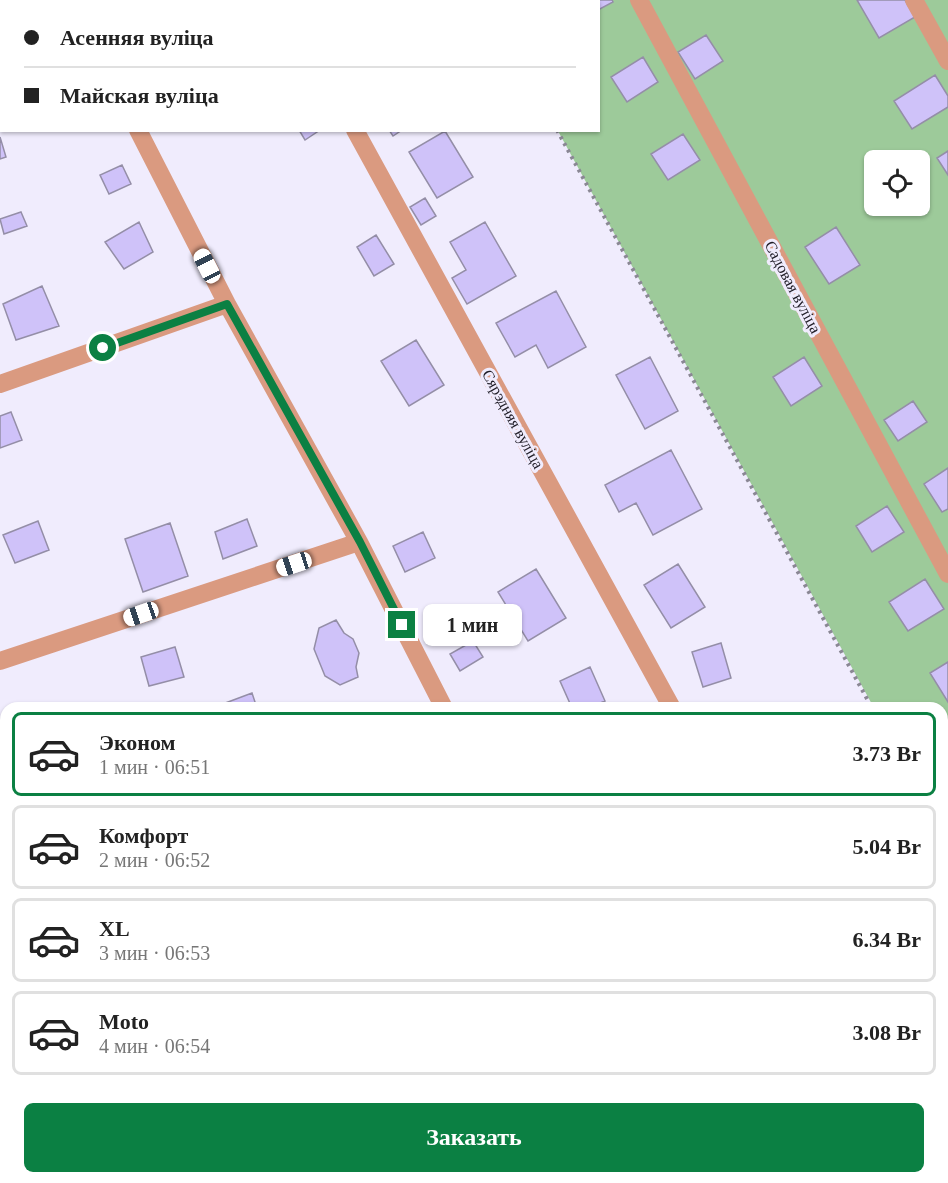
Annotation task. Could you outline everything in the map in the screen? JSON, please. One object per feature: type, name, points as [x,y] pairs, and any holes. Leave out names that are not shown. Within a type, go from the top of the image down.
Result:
[{"type":"street","name":"Садовая вуліца","points":[[639,0],[948,574]]},
{"type":"street","points":[[914,0],[948,61]]},
{"type":"street","points":[[139,132],[227,304],[360,542],[441,702]]},
{"type":"street","name":"Сярэдняя вуліца","points":[[356,132],[669,702]]},
{"type":"street","points":[[0,384],[227,304]]},
{"type":"street","points":[[0,661],[360,542]]},
{"type":"path","points":[[558,132],[869,702]]},
{"type":"green space","points":[[600,0],[948,0],[948,702],[871,702],[559,132],[600,132]]},
{"type":"building","points":[[600,0],[612,0],[613,2],[600,9]]},
{"type":"building","points":[[857,0],[905,0],[915,17],[879,38]]},
{"type":"building","points":[[706,35],[723,61],[695,79],[678,52]]},
{"type":"building","points":[[643,57],[658,82],[627,102],[611,77]]},
{"type":"building","points":[[935,75],[948,96],[948,107],[912,129],[894,101]]},
{"type":"building","points":[[300,132],[317,132],[305,140]]},
{"type":"building","points":[[446,132],[473,177],[437,198],[409,152]]},
{"type":"building","points":[[683,134],[700,160],[668,180],[651,154]]},
{"type":"building","points":[[0,137],[6,157],[0,159]]},
{"type":"building","points":[[948,151],[948,175],[937,158]]},
{"type":"building","points":[[122,165],[131,184],[109,194],[100,175]]},
{"type":"building","points":[[425,198],[436,216],[421,225],[410,207]]},
{"type":"building","points":[[21,212],[27,226],[4,234],[0,219]]},
{"type":"building","points":[[139,222],[153,252],[124,269],[105,242]]},
{"type":"building","points":[[485,222],[516,276],[467,304],[452,278],[466,270],[450,242]]},
{"type":"building","points":[[836,227],[860,265],[829,284],[805,247]]},
{"type":"building","points":[[376,235],[394,264],[374,276],[357,247]]},
{"type":"building","points":[[42,286],[59,326],[16,340],[3,304]]},
{"type":"building","points":[[556,291],[586,347],[548,368],[536,345],[515,357],[496,323]]},
{"type":"building","points":[[416,340],[444,385],[409,406],[381,361]]},
{"type":"building","points":[[650,357],[678,411],[645,429],[616,375]]},
{"type":"building","points":[[804,357],[822,386],[791,406],[773,377]]},
{"type":"building","points":[[913,401],[927,422],[898,441],[884,420]]},
{"type":"building","points":[[11,412],[22,440],[0,448],[0,416]]},
{"type":"building","points":[[671,450],[702,509],[653,535],[636,503],[619,512],[605,485]]},
{"type":"building","points":[[948,468],[948,509],[942,512],[924,484]]},
{"type":"building","points":[[887,506],[904,532],[872,552],[856,526]]},
{"type":"building","points":[[247,519],[257,546],[223,559],[215,532]]},
{"type":"building","points":[[38,521],[49,550],[15,563],[3,535]]},
{"type":"building","points":[[170,523],[188,576],[143,592],[125,539]]},
{"type":"building","points":[[423,532],[435,558],[405,572],[393,546]]},
{"type":"building","points":[[678,564],[705,607],[671,628],[644,585]]},
{"type":"building","points":[[536,569],[566,618],[528,641],[498,592]]},
{"type":"building","points":[[925,579],[944,609],[908,631],[889,602]]},
{"type":"building","points":[[336,620],[344,633],[353,639],[359,653],[356,667],[358,677],[340,685],[325,676],[314,649],[319,628]]},
{"type":"building","points":[[473,641],[483,657],[460,671],[450,654]]},
{"type":"building","points":[[721,643],[731,678],[703,687],[692,652]]},
{"type":"building","points":[[175,647],[184,677],[149,686],[141,657]]},
{"type":"building","points":[[948,662],[948,702],[930,673]]},
{"type":"building","points":[[590,667],[605,701],[569,702],[560,681]]},
{"type":"building","points":[[252,693],[255,702],[228,702]]},
{"type":"route","points":[[103,348],[227,304],[360,542],[402,625]]}]
